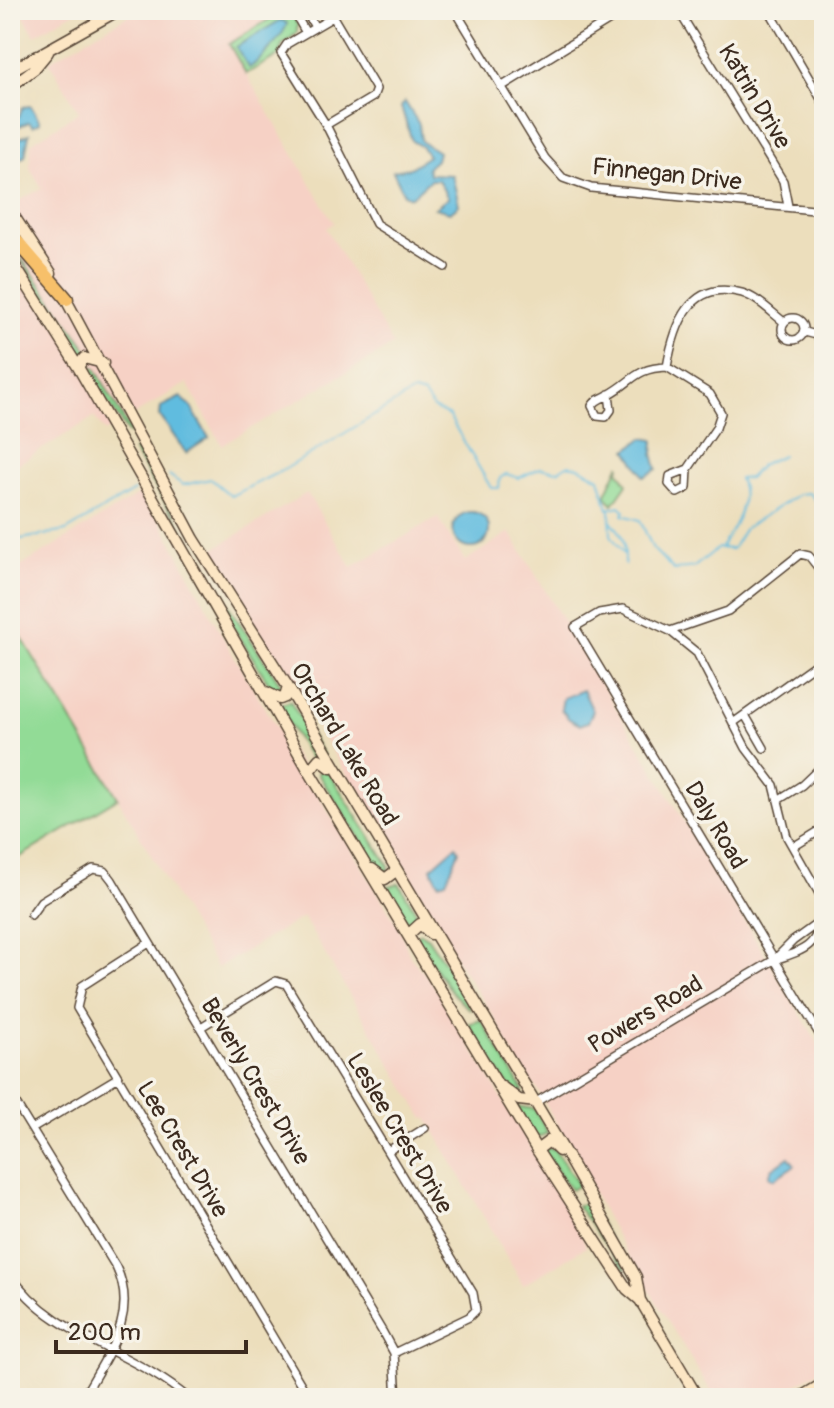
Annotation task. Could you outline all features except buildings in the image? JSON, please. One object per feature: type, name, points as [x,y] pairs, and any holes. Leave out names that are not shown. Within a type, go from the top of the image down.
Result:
[{"type":"main road","points":[[13,66],[49,50],[119,10]]},
{"type":"main road","points":[[10,87],[34,69],[49,50]]},
{"type":"main road","name":"Orchard Lake Road","points":[[10,210],[67,299],[103,363],[194,539],[288,687],[580,1178],[636,1277],[640,1300]]},
{"type":"main road","points":[[13,236],[67,299]]},
{"type":"main road","name":"Orchard Lake Road","points":[[10,258],[78,367],[309,771],[537,1150],[611,1266],[640,1300],[698,1398]]},
{"type":"main road","points":[[78,367],[84,358],[103,363]]},
{"type":"main road","points":[[121,444],[134,441],[139,432]]},
{"type":"main road","points":[[184,550],[194,551],[217,575]]},
{"type":"main road","points":[[261,688],[280,699],[285,697],[288,687]]},
{"type":"main road","points":[[309,771],[315,761],[323,760],[346,784]]},
{"type":"main road","points":[[367,866],[385,879],[397,870]]},
{"type":"main road","points":[[409,934],[420,924],[441,944]]},
{"type":"main road","points":[[445,995],[466,1016],[475,1016],[480,1009]]},
{"type":"main road","points":[[498,1083],[519,1100],[536,1102]]},
{"type":"main road","points":[[537,1150],[546,1141],[553,1143],[580,1178]]},
{"type":"main road","points":[[555,1179],[575,1198],[588,1192]]},
{"type":"main road","points":[[611,1266],[628,1282],[636,1277]]},
{"type":"main road","points":[[799,1398],[824,1383]]},
{"type":"street","points":[[293,10],[306,33]]},
{"type":"street","points":[[305,10],[315,27]]},
{"type":"street","name":"Finnegan Drive","points":[[455,10],[555,172],[578,185],[824,211]]},
{"type":"street","points":[[501,87],[626,10]]},
{"type":"street","name":"Katrin Drive","points":[[678,10],[783,181],[788,206]]},
{"type":"street","points":[[769,10],[824,104]]},
{"type":"street","points":[[326,125],[373,97],[376,89],[331,14],[287,44],[281,53],[326,125],[376,224],[445,267]]},
{"type":"street","points":[[814,87],[824,81]]},
{"type":"street","points":[[667,367],[675,326],[690,305],[708,295],[741,293],[784,322],[798,319],[805,332],[824,337]]},
{"type":"street","points":[[784,322],[782,333],[786,339],[797,340],[805,332]]},
{"type":"street","points":[[609,394],[641,370],[667,367],[710,394],[721,413],[716,428],[688,469]]},
{"type":"street","points":[[670,631],[728,611],[800,554],[809,556],[824,575]]},
{"type":"street","name":"Daly Road","points":[[670,631],[623,609],[599,613],[575,627],[824,1042]]},
{"type":"street","points":[[670,631],[697,653],[746,748],[774,785],[782,825],[824,902]]},
{"type":"street","points":[[733,723],[824,658]]},
{"type":"street","points":[[745,715],[764,748]]},
{"type":"street","points":[[778,800],[802,785],[824,764]]},
{"type":"street","points":[[793,847],[824,828]]},
{"type":"street","name":"Beverly Crest Drive","points":[[31,915],[41,901],[93,869],[100,869],[112,880],[394,1353],[397,1398]]},
{"type":"street","points":[[774,960],[823,918]]},
{"type":"street","points":[[774,960],[812,942],[822,930],[823,918]]},
{"type":"street","points":[[805,933],[812,942]]},
{"type":"street","name":"Lee Crest Drive","points":[[149,943],[90,979],[78,995],[77,1008],[309,1398]]},
{"type":"street","name":"Powers Road","points":[[536,1102],[774,960]]},
{"type":"street","name":"Leslee Crest Drive","points":[[201,1027],[282,980],[388,1151],[477,1302],[476,1310],[469,1317],[394,1353]]},
{"type":"street","points":[[32,1129],[117,1078]]},
{"type":"street","points":[[10,1094],[121,1278],[127,1303],[110,1348],[83,1398]]},
{"type":"street","points":[[388,1151],[425,1128]]},
{"type":"street","points":[[10,1274],[39,1307],[168,1381],[188,1398]]},
{"type":"shaded area","points":[[20,10],[78,10],[35,35]]},
{"type":"shaded area","points":[[138,10],[285,10],[229,45],[334,223],[326,228],[393,345],[222,445],[187,383],[105,432],[94,417],[10,469],[10,206],[42,188],[30,168],[31,143],[79,112],[49,61]]},
{"type":"shaded area","points":[[144,491],[234,657],[400,929],[410,957],[432,982],[581,1230],[586,1247],[523,1285],[427,1118],[424,1119],[303,917],[217,968],[10,614],[10,573]]},
{"type":"shaded area","points":[[307,493],[352,567],[438,517],[465,561],[510,532],[824,1053],[824,1368],[772,1398],[715,1398],[621,1244],[537,1088],[527,1081],[492,1014],[440,934],[431,911],[304,706],[281,659],[268,647],[207,553]]},
{"type":"green space","points":[[289,10],[297,23],[297,33],[282,45],[279,55],[246,74],[229,44]]},
{"type":"green space","points":[[10,242],[89,352],[79,356]]},
{"type":"green space","points":[[88,365],[95,368],[131,432],[128,433],[88,373]]},
{"type":"green space","points":[[140,448],[188,541],[134,451]]},
{"type":"green space","points":[[620,464],[619,471],[627,484],[613,504],[605,496]]},
{"type":"green space","points":[[195,556],[281,685],[280,691],[271,687],[226,615]]},
{"type":"green space","points":[[10,618],[118,798],[10,863]]},
{"type":"green space","points":[[290,701],[323,755],[310,759],[278,706]]},
{"type":"green space","points":[[321,769],[329,773],[389,866],[387,872],[379,868],[318,774]]},
{"type":"green space","points":[[399,883],[420,919],[408,924],[386,887]]},
{"type":"green space","points":[[420,933],[428,938],[453,974],[470,1009],[434,966],[416,937]]},
{"type":"green space","points":[[481,1020],[523,1090],[519,1093],[507,1084],[468,1024]]},
{"type":"green space","points":[[516,1106],[534,1109],[548,1133],[536,1138]]},
{"type":"green space","points":[[547,1148],[554,1149],[579,1185],[571,1190],[544,1152]]},
{"type":"green space","points":[[588,1202],[626,1269],[577,1206]]},
{"type":"water","points":[[281,20],[287,23],[282,33],[249,68],[236,47]]},
{"type":"water","points":[[405,102],[419,124],[421,141],[438,152],[436,160],[427,168],[429,174],[452,175],[459,205],[450,212],[435,208],[448,198],[438,180],[430,180],[411,197],[404,194],[393,171],[410,168],[428,156],[422,147],[412,141],[401,107]]},
{"type":"water","points":[[31,106],[40,122],[33,126],[29,122],[10,130],[10,120],[19,116],[23,107]]},
{"type":"water","points":[[29,134],[25,156],[15,161],[12,149],[16,140]]},
{"type":"water","points":[[181,397],[191,407],[209,438],[186,453],[160,416],[161,407]]},
{"type":"water","points":[[643,438],[654,440],[653,454],[657,469],[644,477],[627,450]]},
{"type":"water","points":[[471,512],[484,517],[489,530],[484,543],[471,548],[458,543],[453,530],[458,517]]},
{"type":"water","points":[[583,690],[593,711],[588,722],[580,725],[569,719],[561,709],[563,698]]},
{"type":"water","points":[[456,846],[459,851],[446,881],[439,883],[431,868]]},
{"type":"water","points":[[789,1157],[795,1165],[774,1179],[769,1176],[772,1169]]},
{"type":"waterway","points":[[169,475],[183,485],[211,479],[231,496],[287,468],[413,392],[424,395],[433,408],[449,416],[491,488],[499,488],[500,478],[506,474],[519,478],[540,468],[558,471],[567,465],[579,467],[599,478],[608,509],[620,506],[625,511],[623,515],[640,520],[653,549],[674,570],[694,567],[718,548],[732,549],[745,528],[799,494],[809,493],[824,509]]},
{"type":"waterway","points":[[722,546],[742,506],[739,479],[749,478],[761,465],[782,455]]},
{"type":"waterway","points":[[10,541],[66,531],[134,491]]},
{"type":"waterway","points":[[610,510],[611,535],[625,556]]},
{"type":"waterway","points":[[610,520],[623,541],[625,565]]}]
